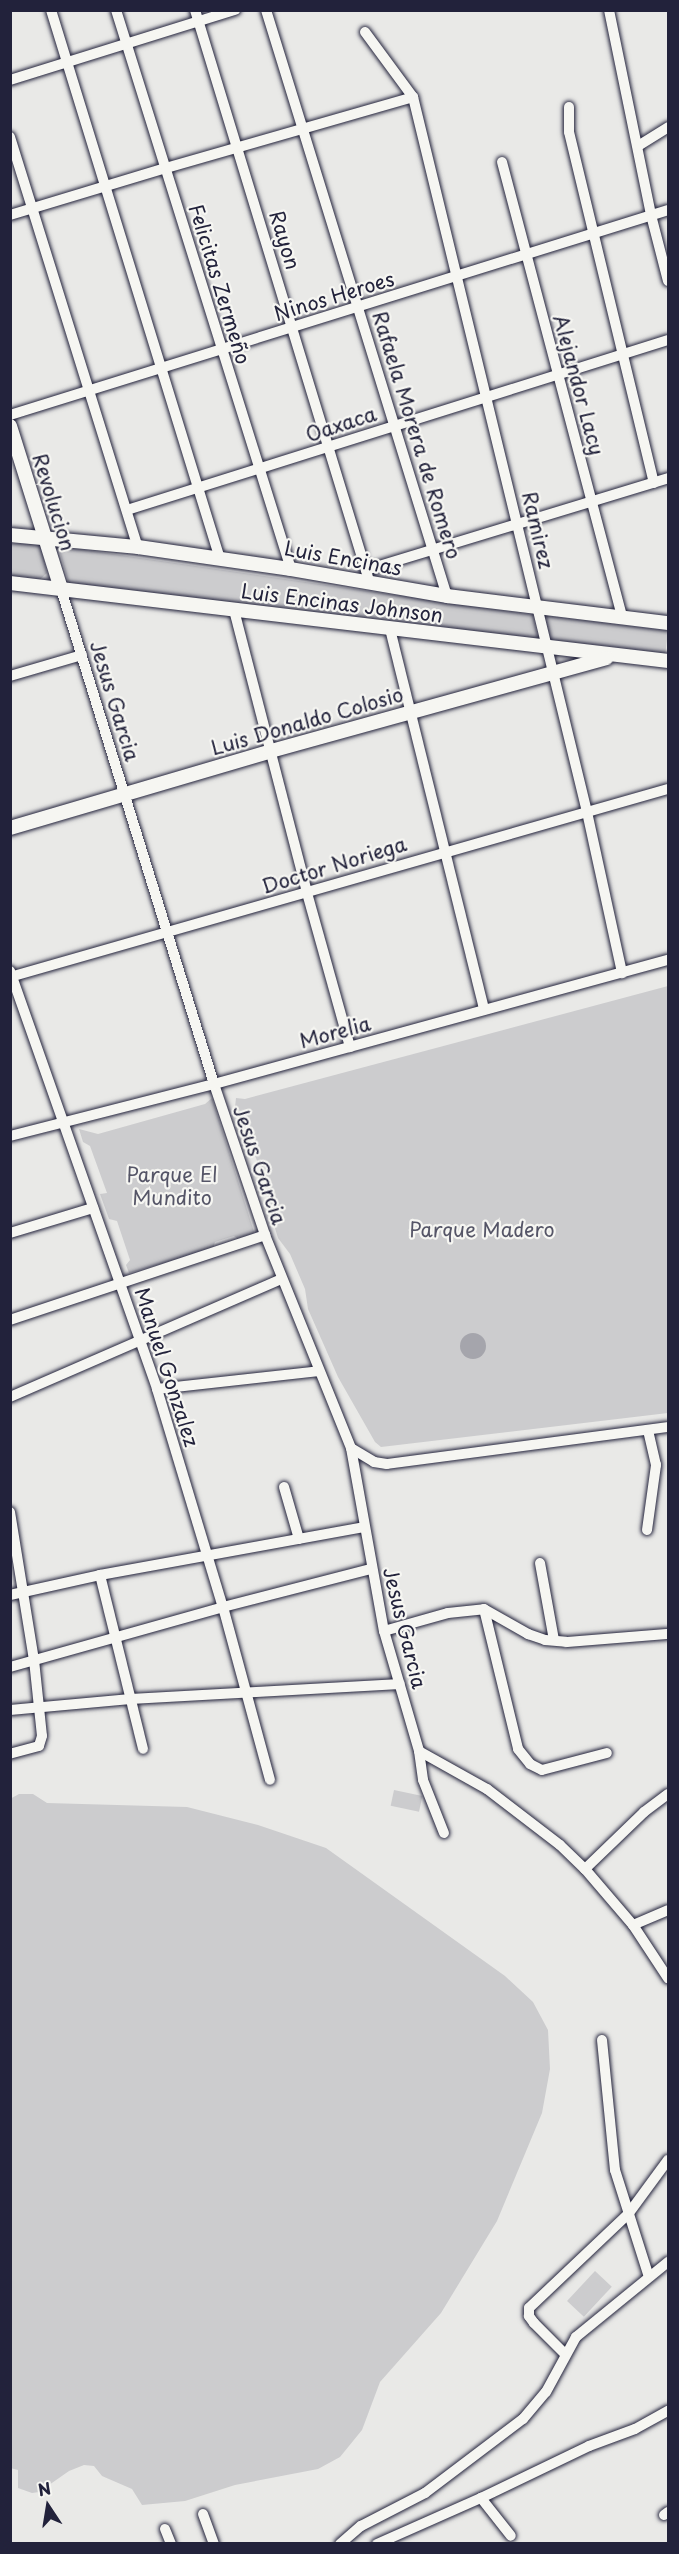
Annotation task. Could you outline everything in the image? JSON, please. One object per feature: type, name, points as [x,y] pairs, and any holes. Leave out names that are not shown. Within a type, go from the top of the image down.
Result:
[{"type":"main road","name":"Revolucion","points":[[10,426],[61,589]]},
{"type":"main road","name":"Luis Encinas","points":[[10,535],[45,536],[138,547],[291,569],[447,596],[669,623]]},
{"type":"main road","name":"Luis Encinas Johnson","points":[[10,583],[669,661]]},
{"type":"main road","name":"Luis Donaldo Colosio","points":[[10,828],[411,711],[553,671],[616,656]]},
{"type":"street","points":[[51,10],[220,559]]},
{"type":"street","name":"Felicitas Zermeño","points":[[116,10],[291,569]]},
{"type":"street","name":"Rayon","points":[[195,10],[370,584]]},
{"type":"street","points":[[10,80],[235,10]]},
{"type":"street","name":"Rafaela Morera de Romero","points":[[266,10],[447,596]]},
{"type":"street","points":[[609,10],[611,33],[638,146],[651,214],[669,282]]},
{"type":"street","points":[[10,215],[413,97],[364,32]]},
{"type":"street","name":"Ramirez","points":[[413,97],[587,812],[622,973]]},
{"type":"street","points":[[569,107],[568,132],[654,483]]},
{"type":"street","points":[[638,146],[669,127]]},
{"type":"street","points":[[10,137],[138,547]]},
{"type":"street","name":"Alejandor Lacy","points":[[502,162],[622,617]]},
{"type":"street","name":"Ninos Heroes","points":[[10,415],[669,210]]},
{"type":"street","name":"Oaxaca","points":[[128,510],[669,340]]},
{"type":"street","points":[[366,570],[669,478]]},
{"type":"street","name":"Jesus Garcia","points":[[61,589],[214,1084],[265,1235],[351,1448],[371,1569],[384,1630],[419,1751],[423,1780],[444,1833]]},
{"type":"street","points":[[234,610],[307,893],[350,1047]]},
{"type":"street","points":[[390,629],[447,851],[461,924],[484,1010]]},
{"type":"street","points":[[10,676],[82,655]]},
{"type":"street","name":"Doctor Noriega","points":[[11,975],[168,933],[669,789]]},
{"type":"street","name":"Morelia","points":[[10,1136],[214,1084],[669,960]]},
{"type":"street","name":"Manuel Gonzalez","points":[[11,975],[157,1389],[223,1607],[270,1780]]},
{"type":"street","points":[[10,1233],[93,1208]]},
{"type":"street","points":[[10,1320],[265,1235]]},
{"type":"street","points":[[10,1397],[282,1279]]},
{"type":"street","points":[[157,1389],[319,1371]]},
{"type":"street","points":[[351,1448],[374,1462],[387,1464],[669,1427]]},
{"type":"street","points":[[647,1530],[656,1465],[648,1430]]},
{"type":"street","points":[[284,1487],[299,1539]]},
{"type":"street","points":[[10,1512],[34,1660],[40,1706],[41,1744],[36,1748],[10,1754]]},
{"type":"street","points":[[10,1595],[100,1575],[364,1527]]},
{"type":"street","points":[[540,1563],[554,1640]]},
{"type":"street","points":[[10,1666],[371,1569]]},
{"type":"street","points":[[100,1575],[143,1749]]},
{"type":"street","points":[[484,1609],[518,1749],[530,1764],[542,1770],[607,1754]]},
{"type":"street","points":[[384,1630],[448,1613],[484,1609],[528,1634],[566,1642],[669,1634]]},
{"type":"street","points":[[10,1710],[40,1706],[400,1684]]},
{"type":"street","points":[[419,1751],[487,1789],[526,1817],[585,1869],[633,1925],[669,1978]]},
{"type":"street","points":[[585,1869],[644,1812],[669,1794]]},
{"type":"street","points":[[633,1925],[669,1910]]},
{"type":"street","points":[[602,2040],[615,2169],[649,2277]]},
{"type":"street","points":[[565,2354],[534,2323],[529,2316],[530,2308],[629,2213],[669,2160]]},
{"type":"street","points":[[340,2544],[361,2526],[425,2493],[523,2419],[546,2392],[576,2337],[669,2262]]},
{"type":"street","points":[[377,2544],[669,2411]]},
{"type":"street","points":[[482,2498],[511,2536]]},
{"type":"street","points":[[203,2514],[214,2544]]},
{"type":"street","points":[[165,2529],[171,2544]]},
{"type":"green space","points":[[40,543],[47,573],[38,581],[11,579],[10,544]]},
{"type":"green space","points":[[58,546],[533,615],[538,639],[69,584]]},
{"type":"green space","points":[[547,616],[668,631],[665,655],[544,640]]},
{"type":"green space","name":"Parque Madero","points":[[668,986],[668,1413],[381,1447],[375,1442],[338,1377],[308,1309],[305,1289],[290,1254],[278,1238],[269,1209],[268,1192],[256,1158],[244,1137],[235,1107],[236,1098],[245,1099]]},
{"type":"green space","name":"Parque El Mundito","points":[[212,1098],[255,1235],[239,1240],[234,1236],[215,1242],[213,1249],[129,1273],[126,1265],[130,1260],[117,1221],[109,1219],[100,1194],[107,1193],[90,1146],[83,1142],[79,1129],[98,1134],[205,1104]]},
{"type":"green space","points":[[394,1790],[422,1796],[419,1812],[391,1806]]},
{"type":"green space","points":[[19,1794],[33,1794],[47,1803],[187,1807],[258,1825],[326,1848],[505,1976],[533,2002],[548,2030],[550,2069],[542,2113],[497,2221],[441,2313],[380,2382],[362,2430],[340,2457],[318,2469],[235,2485],[185,2501],[142,2505],[132,2489],[102,2476],[94,2466],[84,2465],[69,2471],[39,2492],[32,2493],[18,2488],[18,2470],[10,2468],[10,1799]]},
{"type":"green space","points":[[595,2271],[612,2287],[584,2317],[567,2301]]},
{"type":"shaded area","points":[[473,1333],[482,1337],[486,1346],[482,1355],[473,1359],[464,1355],[460,1346],[464,1337]]}]
